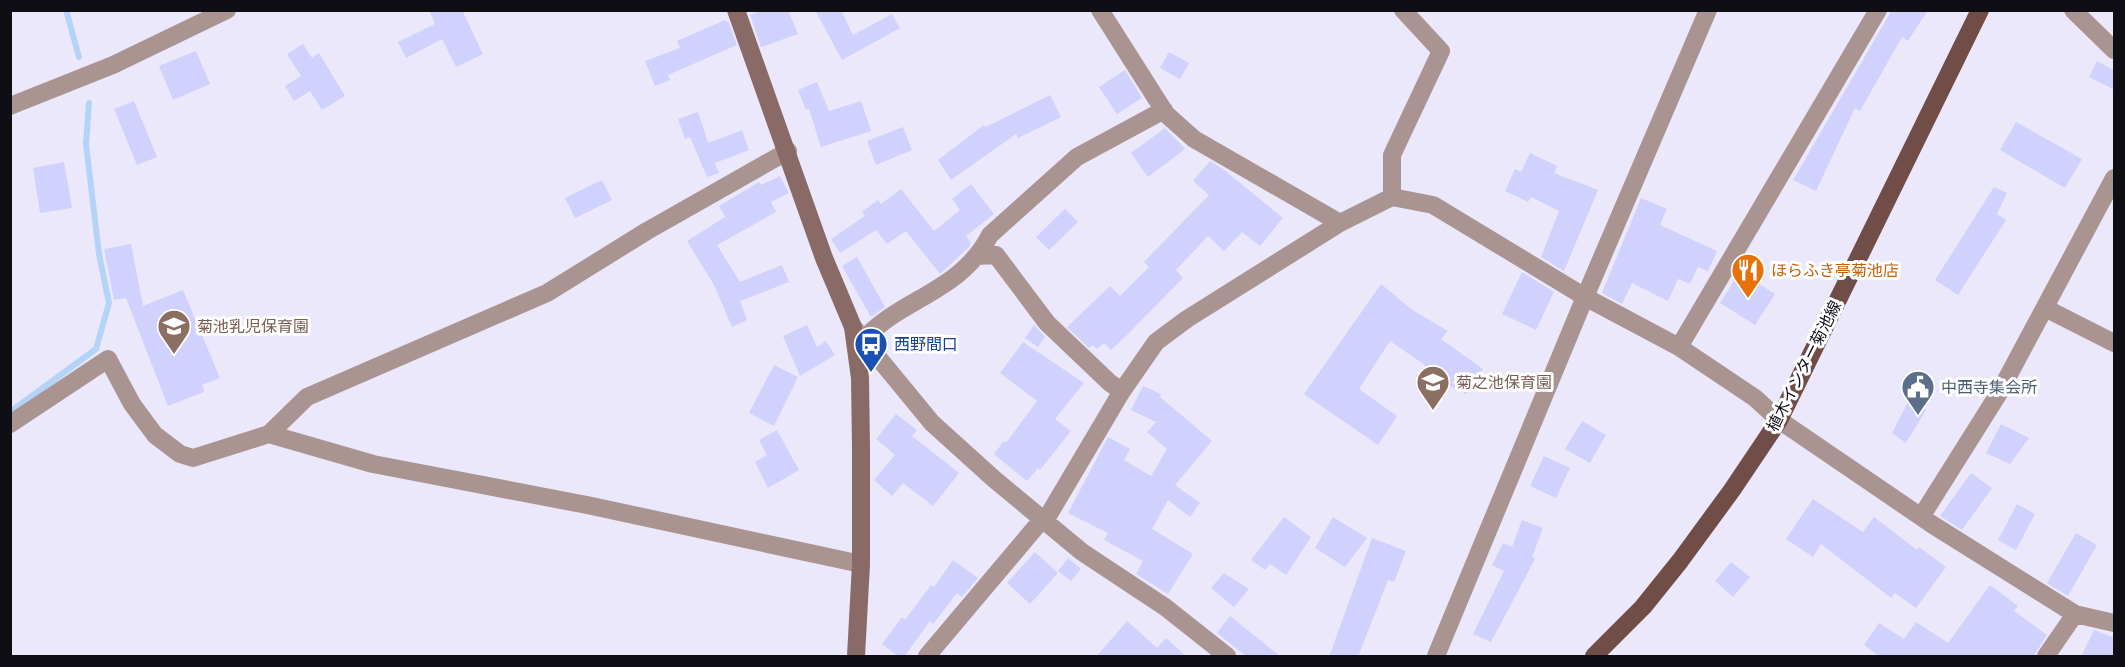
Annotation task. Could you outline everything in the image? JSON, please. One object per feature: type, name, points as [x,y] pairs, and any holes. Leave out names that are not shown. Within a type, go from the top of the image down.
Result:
[{"type":"main road","name":"植木インター菊池線","points":[[1594,657],[1643,607],[1680,561],[1779,420],[1980,10]]},
{"type":"street","points":[[10,106],[114,65],[227,10]]},
{"type":"street","points":[[736,10],[788,151],[824,258],[858,334],[932,423],[1082,552],[1165,607],[1227,657]]},
{"type":"street","points":[[1100,10],[1164,110],[1194,139],[1340,223]]},
{"type":"street","points":[[1392,197],[1392,155],[1441,51],[1403,10]]},
{"type":"street","points":[[1436,657],[1585,297],[1708,10]]},
{"type":"street","points":[[1679,347],[1878,10]]},
{"type":"street","points":[[2073,10],[2115,50]]},
{"type":"street","points":[[858,334],[936,292],[977,256],[990,235],[1077,158],[1164,110]]},
{"type":"street","points":[[10,424],[108,360],[132,404],[155,435],[180,454],[193,458],[269,434],[307,397],[547,293],[647,231],[788,151]]},
{"type":"street","points":[[1921,517],[1999,393],[2115,178]]},
{"type":"street","points":[[927,657],[1040,522],[1045,520],[1122,391],[1156,342],[1187,319],[1340,223],[1392,197],[1433,205],[1585,297],[1679,347],[1755,398],[1779,420],[1921,517],[2075,614],[2115,623]]},
{"type":"street","points":[[977,256],[996,255],[1047,323],[1110,383],[1122,391]]},
{"type":"street","points":[[2045,308],[2115,343]]},
{"type":"street","points":[[856,657],[861,564],[858,334]]},
{"type":"street","points":[[269,434],[373,464],[587,505],[861,564]]},
{"type":"street","points":[[2046,657],[2075,614]]},
{"type":"building","points":[[429,10],[462,10],[483,54],[456,67],[442,39],[406,58],[398,42],[435,24]]},
{"type":"building","points":[[763,10],[788,10],[798,34],[761,47],[750,15]]},
{"type":"building","points":[[815,10],[841,10],[853,35],[892,14],[900,28],[842,60]]},
{"type":"building","points":[[1892,10],[1928,10],[1908,41],[1902,37],[1860,111],[1855,108],[1816,191],[1793,180]]},
{"type":"building","points":[[725,20],[729,23],[737,45],[668,75],[670,80],[655,86],[645,61],[680,48],[677,41]]},
{"type":"building","points":[[303,44],[312,58],[319,53],[345,96],[322,110],[310,91],[294,101],[285,86],[301,76],[287,54]]},
{"type":"building","points":[[196,51],[210,84],[173,100],[159,66]]},
{"type":"building","points":[[1169,52],[1189,63],[1180,79],[1160,68]]},
{"type":"building","points":[[2097,61],[2115,71],[2115,90],[2089,77]]},
{"type":"building","points":[[1125,70],[1142,98],[1117,114],[1099,87]]},
{"type":"building","points":[[817,82],[829,111],[861,101],[871,131],[821,147],[809,109],[806,110],[798,90]]},
{"type":"building","points":[[1050,95],[1061,117],[1018,138],[1016,134],[951,180],[938,160],[984,125],[986,127]]},
{"type":"building","points":[[134,101],[157,157],[137,165],[114,109]]},
{"type":"building","points":[[698,112],[708,143],[742,130],[749,150],[715,163],[719,173],[707,177],[690,137],[685,139],[678,119]]},
{"type":"building","points":[[2016,122],[2082,159],[2065,188],[2000,150]]},
{"type":"building","points":[[903,127],[912,150],[876,165],[867,141]]},
{"type":"building","points":[[1165,128],[1185,149],[1148,177],[1131,153]]},
{"type":"building","points":[[1530,153],[1557,166],[1554,173],[1598,190],[1564,271],[1541,257],[1559,211],[1531,197],[1528,202],[1505,191],[1515,169],[1521,172]]},
{"type":"building","points":[[1210,161],[1283,218],[1260,246],[1242,232],[1224,251],[1208,236],[1176,270],[1183,278],[1126,336],[1111,350],[1104,343],[1097,349],[1093,345],[1089,348],[1067,327],[1110,286],[1120,296],[1149,267],[1144,262],[1209,195],[1193,181]]},
{"type":"building","points":[[64,162],[72,208],[40,213],[33,168]]},
{"type":"building","points":[[780,176],[789,193],[771,202],[776,212],[717,245],[740,282],[782,265],[789,282],[740,301],[747,320],[732,327],[714,285],[687,241],[725,217],[719,206],[759,182],[761,185]]},
{"type":"building","points":[[602,180],[612,200],[575,218],[565,198]]},
{"type":"building","points":[[971,184],[994,214],[966,236],[971,243],[969,247],[940,274],[906,231],[887,244],[876,230],[840,253],[831,239],[865,216],[862,212],[878,200],[881,204],[901,189],[934,231],[960,210],[952,199]]},
{"type":"building","points":[[1994,187],[2007,193],[1997,214],[2006,220],[1958,295],[1935,280]]},
{"type":"building","points":[[1641,198],[1667,209],[1660,225],[1717,251],[1708,271],[1698,267],[1690,284],[1678,279],[1668,301],[1632,283],[1622,304],[1602,293]]},
{"type":"building","points":[[1065,209],[1078,222],[1049,250],[1036,237]]},
{"type":"building","points":[[131,244],[143,306],[183,290],[220,378],[202,385],[204,392],[168,406],[126,298],[114,300],[104,249]]},
{"type":"building","points":[[857,257],[885,307],[871,317],[842,266]]},
{"type":"building","points":[[1522,272],[1554,292],[1536,330],[1502,314]]},
{"type":"building","name":"ほらふき亭菊池店","points":[[1740,272],[1775,294],[1755,325],[1720,303]]},
{"type":"building","points":[[1381,284],[1411,309],[1448,331],[1441,339],[1483,369],[1466,394],[1422,372],[1425,365],[1390,341],[1359,389],[1397,416],[1378,445],[1304,394]]},
{"type":"building","points":[[807,325],[817,347],[826,341],[835,355],[800,376],[783,336]]},
{"type":"building","points":[[1034,325],[1045,337],[1038,347],[1025,338]]},
{"type":"building","points":[[1023,342],[1084,383],[1055,419],[1071,431],[1040,470],[1038,468],[1027,481],[994,454],[1004,441],[1006,443],[1037,401],[1000,373]]},
{"type":"building","points":[[774,365],[798,377],[774,426],[749,413]]},
{"type":"building","points":[[1143,386],[1161,394],[1160,397],[1212,441],[1175,485],[1200,503],[1190,517],[1168,500],[1152,529],[1193,554],[1168,594],[1136,574],[1143,561],[1104,540],[1108,533],[1068,513],[1108,437],[1130,449],[1124,460],[1151,476],[1167,449],[1147,432],[1156,422],[1131,410]]},
{"type":"building","points":[[1910,398],[1926,410],[1906,443],[1892,433]]},
{"type":"building","points":[[896,414],[917,430],[912,436],[959,473],[933,506],[903,483],[892,496],[874,480],[895,455],[876,439]]},
{"type":"building","points":[[1582,421],[1606,435],[1590,463],[1565,449]]},
{"type":"building","points":[[2001,424],[2029,438],[2010,464],[1986,453]]},
{"type":"building","points":[[777,430],[799,470],[768,488],[755,462],[767,455],[759,440]]},
{"type":"building","points":[[1544,456],[1570,468],[1556,498],[1530,486]]},
{"type":"building","points":[[1971,473],[1992,488],[1962,530],[1940,516]]},
{"type":"building","points":[[1813,499],[1863,532],[1874,517],[1917,550],[1919,547],[1946,567],[1916,608],[1895,593],[1891,598],[1821,544],[1813,557],[1786,539]]},
{"type":"building","points":[[2017,504],[2035,514],[2016,550],[1998,540]]},
{"type":"building","points":[[1284,517],[1311,537],[1286,575],[1270,564],[1265,570],[1251,560]]},
{"type":"building","points":[[1333,517],[1367,538],[1345,567],[1315,548]]},
{"type":"building","points":[[1522,520],[1543,528],[1532,557],[1535,559],[1491,642],[1473,634],[1504,571],[1492,565],[1503,543],[1512,547]]},
{"type":"building","points":[[2076,533],[2097,545],[2068,596],[2047,583]]},
{"type":"building","points":[[1372,538],[1406,551],[1394,582],[1388,580],[1358,657],[1329,657]]},
{"type":"building","points":[[1035,552],[1058,573],[1030,604],[1007,583]]},
{"type":"building","points":[[1068,558],[1081,569],[1071,581],[1058,571]]},
{"type":"building","points":[[953,560],[978,578],[962,597],[957,593],[933,624],[930,621],[904,657],[899,657],[882,644],[902,617],[905,620],[931,585],[934,587]]},
{"type":"building","points":[[1731,562],[1750,577],[1733,597],[1715,581]]},
{"type":"building","points":[[1224,573],[1249,589],[1234,607],[1211,588]]},
{"type":"building","points":[[1990,585],[2018,606],[2014,611],[2047,635],[2033,657],[1880,657],[1864,645],[1879,623],[1904,639],[1916,622],[1948,643]]},
{"type":"building","points":[[1230,616],[1281,657],[1247,657],[1217,633]]},
{"type":"building","points":[[1127,621],[1157,648],[1166,638],[1187,657],[1096,657]]},
{"type":"building","points":[[2094,630],[2115,638],[2115,657],[2081,657]]},
{"type":"waterway","points":[[66,10],[79,57]]},
{"type":"waterway","points":[[10,412],[96,349],[109,303],[99,254],[86,144],[89,103]]},
{"type":"place","name":"ほらふき亭菊池店","points":[[1748,299]]},
{"type":"place","name":"菊池乳児保育園","points":[[174,355]]},
{"type":"place","name":"西野間口","points":[[871,373]]},
{"type":"place","name":"菊之池保育園","points":[[1433,411]]},
{"type":"place","name":"中西寺集会所","points":[[1918,416]]}]
